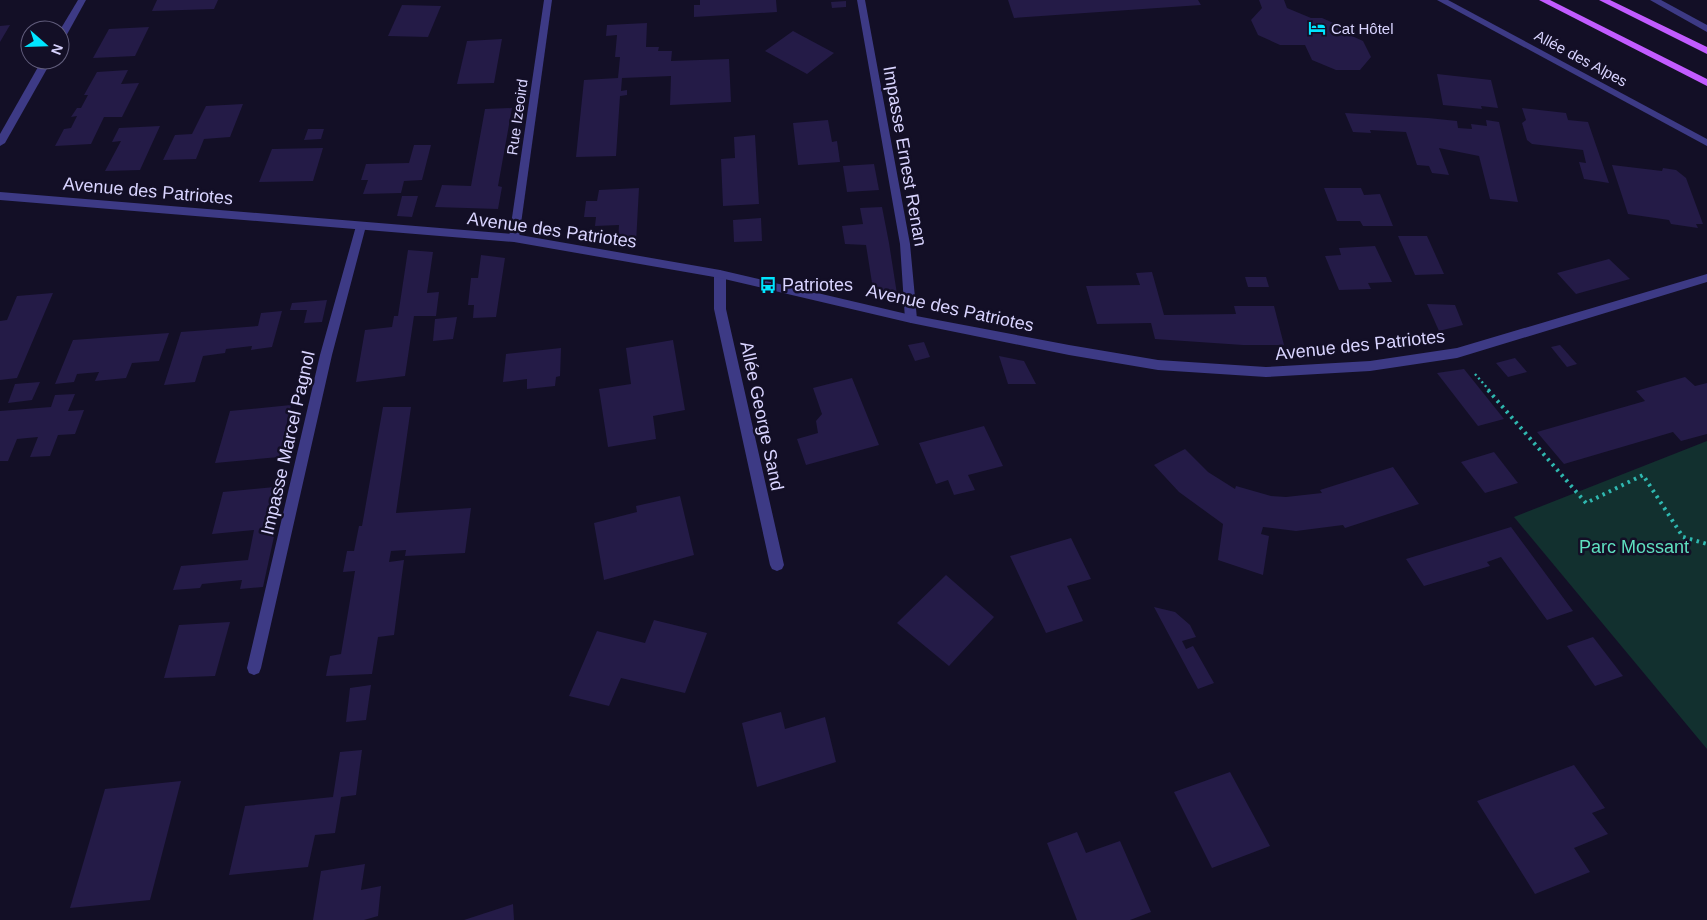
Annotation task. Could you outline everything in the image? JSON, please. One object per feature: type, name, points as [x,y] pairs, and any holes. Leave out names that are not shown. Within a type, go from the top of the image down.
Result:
[{"type":"main road","points":[[1543,0],[1705,83]]},
{"type":"main road","points":[[1604,0],[1707,51]]},
{"type":"street","points":[[70,21],[82,0]]},
{"type":"street","name":"Rue Izeoird","points":[[514,238],[548,0]]},
{"type":"street","name":"Impasse Ernest Renan","points":[[861,0],[905,244],[912,319]]},
{"type":"street","name":"Allée des Alpes","points":[[1441,0],[1707,143]]},
{"type":"street","points":[[1654,0],[1707,29]]},
{"type":"street","points":[[0,143],[41,70]]},
{"type":"street","name":"Avenue des Patriotes","points":[[0,196],[514,238],[720,274],[912,319],[1069,350],[1158,365],[1266,372],[1370,366],[1457,353],[1707,278]]},
{"type":"street","name":"Impasse Marcel Pagnol","points":[[254,668],[326,355],[361,226]]},
{"type":"street","name":"Allée George Sand","points":[[720,274],[720,308],[777,565]]},
{"type":"path","points":[[1457,353],[1586,502],[1643,475],[1683,537],[1707,544]]},
{"type":"green space","name":"Parc Mossant","points":[[1707,441],[1707,749],[1514,517]]},
{"type":"building","points":[[157,0],[218,0],[214,9],[152,11]]},
{"type":"building","points":[[700,0],[776,0],[777,12],[694,17],[694,5],[700,5]]},
{"type":"building","points":[[1008,0],[1198,0],[1201,5],[1014,18]]},
{"type":"building","points":[[1259,0],[1284,0],[1287,8],[1311,18],[1322,18],[1338,25],[1341,31],[1363,41],[1371,57],[1360,70],[1336,70],[1312,60],[1305,45],[1280,45],[1258,35],[1251,20],[1262,8]]},
{"type":"building","points":[[846,1],[846,7],[832,8],[831,2]]},
{"type":"building","points":[[402,5],[441,6],[428,37],[388,36]]},
{"type":"building","points":[[647,23],[646,47],[659,47],[658,51],[672,51],[671,61],[729,59],[731,102],[670,105],[671,76],[622,78],[621,91],[627,90],[627,95],[620,96],[616,156],[576,157],[584,80],[618,78],[620,57],[615,57],[617,35],[606,36],[607,25]]},
{"type":"building","points":[[10,25],[0,42],[0,26]]},
{"type":"building","points":[[149,27],[135,56],[93,58],[109,29]]},
{"type":"building","points":[[793,31],[834,53],[807,74],[765,51]]},
{"type":"building","points":[[502,39],[494,83],[457,84],[467,41]]},
{"type":"building","points":[[128,70],[121,84],[139,83],[122,117],[104,117],[91,144],[55,146],[64,129],[71,128],[77,116],[71,117],[77,108],[81,108],[88,95],[84,95],[97,72]]},
{"type":"building","points":[[1437,74],[1491,80],[1498,108],[1481,106],[1482,109],[1443,105]]},
{"type":"building","points":[[243,104],[230,137],[204,139],[196,159],[163,160],[175,135],[192,134],[206,106]]},
{"type":"building","points":[[512,108],[498,186],[502,187],[498,209],[435,207],[442,185],[471,186],[485,109]]},
{"type":"building","points":[[1522,108],[1566,113],[1568,120],[1588,122],[1609,183],[1584,179],[1579,162],[1586,163],[1583,150],[1532,144],[1527,140],[1522,123],[1526,120]]},
{"type":"building","points":[[1345,113],[1457,121],[1458,128],[1472,129],[1471,124],[1487,126],[1486,120],[1499,122],[1518,202],[1490,199],[1479,156],[1439,148],[1449,175],[1432,173],[1429,166],[1417,165],[1406,132],[1370,130],[1371,133],[1353,132]]},
{"type":"building","points":[[828,120],[832,142],[837,141],[840,162],[798,165],[793,123]]},
{"type":"building","points":[[160,126],[140,170],[105,171],[121,141],[112,142],[119,128]]},
{"type":"building","points":[[308,129],[324,129],[321,139],[304,140]]},
{"type":"building","points":[[755,135],[759,204],[723,206],[721,159],[735,158],[734,137]]},
{"type":"building","points":[[414,145],[431,145],[422,180],[404,181],[401,193],[363,194],[368,180],[361,180],[366,164],[409,163]]},
{"type":"building","points":[[323,148],[313,181],[259,182],[272,149]]},
{"type":"building","points":[[874,164],[879,190],[847,192],[843,166]]},
{"type":"building","points":[[1612,165],[1662,171],[1663,168],[1676,170],[1686,178],[1703,224],[1696,224],[1698,228],[1671,224],[1669,220],[1628,214]]},
{"type":"building","points":[[639,188],[636,243],[618,241],[619,225],[595,226],[596,217],[584,217],[586,201],[597,201],[599,190]]},
{"type":"building","points":[[1324,188],[1361,188],[1364,195],[1380,194],[1393,226],[1363,226],[1360,221],[1337,221]]},
{"type":"building","points":[[402,196],[418,196],[412,217],[397,216]]},
{"type":"building","points":[[882,207],[897,294],[873,289],[866,245],[845,244],[842,226],[863,224],[860,208]]},
{"type":"building","points":[[761,218],[762,241],[734,242],[733,220]]},
{"type":"building","points":[[1398,236],[1427,236],[1444,274],[1415,275]]},
{"type":"building","points":[[1375,246],[1392,282],[1368,283],[1371,289],[1339,290],[1325,256],[1341,255],[1339,248]]},
{"type":"building","points":[[408,250],[433,252],[427,293],[439,292],[436,316],[414,316],[405,376],[356,382],[365,330],[392,327],[394,316],[398,316]]},
{"type":"building","points":[[481,255],[505,258],[496,317],[473,318],[474,305],[468,305],[471,278],[478,278]]},
{"type":"building","points":[[1609,259],[1630,279],[1576,294],[1557,273]]},
{"type":"building","points":[[1152,272],[1164,315],[1236,314],[1234,306],[1274,306],[1284,345],[1243,345],[1155,339],[1151,323],[1097,324],[1086,286],[1140,285],[1136,273]]},
{"type":"building","points":[[1245,277],[1266,277],[1269,287],[1248,287]]},
{"type":"building","points":[[53,293],[17,378],[0,380],[0,321],[7,320],[17,296]]},
{"type":"building","points":[[327,300],[322,322],[304,323],[307,310],[290,310],[292,303]]},
{"type":"building","points":[[1427,304],[1455,305],[1463,325],[1439,331]]},
{"type":"building","points":[[282,311],[272,347],[251,350],[252,346],[226,349],[225,353],[203,356],[195,382],[164,385],[181,332],[258,326],[261,313]]},
{"type":"building","points":[[457,317],[453,339],[433,341],[435,319]]},
{"type":"building","points":[[169,333],[159,361],[132,363],[126,378],[95,381],[99,372],[77,374],[74,382],[55,384],[73,340]]},
{"type":"building","points":[[673,340],[685,410],[653,416],[656,439],[608,447],[599,389],[631,384],[626,348]]},
{"type":"building","points":[[924,342],[930,357],[915,361],[908,345]]},
{"type":"building","points":[[1560,345],[1577,364],[1567,367],[1551,347]]},
{"type":"building","points":[[561,348],[560,376],[556,377],[555,386],[527,389],[527,379],[503,382],[506,354]]},
{"type":"building","points":[[999,356],[1024,361],[1036,384],[1008,384]]},
{"type":"building","points":[[1515,358],[1527,372],[1508,377],[1496,363]]},
{"type":"building","points":[[1464,369],[1504,419],[1478,426],[1437,373]]},
{"type":"building","points":[[1685,377],[1695,386],[1707,383],[1707,434],[1681,441],[1673,432],[1564,464],[1537,432],[1645,401],[1636,391]]},
{"type":"building","points":[[852,378],[879,445],[806,465],[797,439],[818,433],[816,421],[822,414],[813,388]]},
{"type":"building","points":[[40,382],[32,400],[8,403],[15,384]]},
{"type":"building","points":[[75,394],[68,411],[84,410],[75,434],[58,435],[50,456],[30,457],[38,437],[17,439],[8,461],[0,461],[0,411],[51,407],[55,395]]},
{"type":"building","points":[[291,405],[279,457],[215,463],[230,411]]},
{"type":"building","points":[[383,407],[411,407],[396,513],[471,508],[465,553],[405,556],[406,550],[391,551],[389,562],[404,560],[394,635],[378,637],[372,674],[326,676],[330,656],[341,654],[355,571],[343,572],[347,551],[354,551],[359,526],[362,526]]},
{"type":"building","points":[[984,426],[1003,466],[968,475],[975,490],[954,495],[948,480],[936,484],[919,443]]},
{"type":"building","points":[[1185,449],[1208,472],[1235,489],[1236,486],[1271,496],[1286,497],[1322,493],[1320,490],[1393,467],[1419,504],[1345,528],[1343,525],[1296,531],[1263,527],[1261,534],[1269,536],[1263,575],[1218,560],[1223,524],[1179,492],[1154,465]]},
{"type":"building","points":[[1494,452],[1518,483],[1485,493],[1461,462]]},
{"type":"building","points":[[285,486],[263,587],[240,589],[242,580],[202,584],[200,588],[173,590],[181,566],[248,560],[254,530],[212,534],[223,492]]},
{"type":"building","points":[[680,496],[694,555],[604,580],[594,523],[637,512],[636,506]]},
{"type":"building","points":[[1511,527],[1573,611],[1547,620],[1501,557],[1487,562],[1490,566],[1424,586],[1406,559]]},
{"type":"building","points":[[1071,538],[1091,579],[1067,586],[1083,621],[1046,633],[1010,556]]},
{"type":"building","points":[[946,575],[994,617],[949,666],[897,623]]},
{"type":"building","points":[[1154,607],[1175,612],[1190,625],[1196,637],[1182,641],[1186,649],[1193,646],[1214,683],[1198,689]]},
{"type":"building","points":[[654,620],[707,633],[685,693],[621,678],[609,706],[569,696],[597,631],[645,643]]},
{"type":"building","points":[[230,622],[215,676],[164,678],[179,625]]},
{"type":"building","points":[[1593,637],[1623,676],[1595,686],[1567,646]]},
{"type":"building","points":[[371,685],[366,720],[346,722],[350,688]]},
{"type":"building","points":[[781,712],[785,729],[825,717],[836,762],[757,787],[742,723]]},
{"type":"building","points":[[362,750],[356,795],[341,797],[335,833],[315,835],[308,867],[229,875],[245,806],[333,797],[340,752]]},
{"type":"building","points":[[1574,765],[1605,808],[1592,813],[1608,834],[1574,848],[1590,872],[1535,894],[1477,801]]},
{"type":"building","points":[[1230,772],[1270,846],[1212,868],[1174,792]]},
{"type":"building","points":[[181,781],[150,900],[70,908],[105,789]]},
{"type":"building","points":[[1077,832],[1086,853],[1120,841],[1151,912],[1130,920],[1077,920],[1047,843]]},
{"type":"building","points":[[365,864],[361,890],[381,886],[378,916],[364,920],[313,920],[321,871]]},
{"type":"building","points":[[513,904],[514,920],[464,920]]},
{"type":"place","name":"Cat Hôtel","points":[[1317,28]]},
{"type":"place","name":"Patriotes","points":[[768,285]]}]
